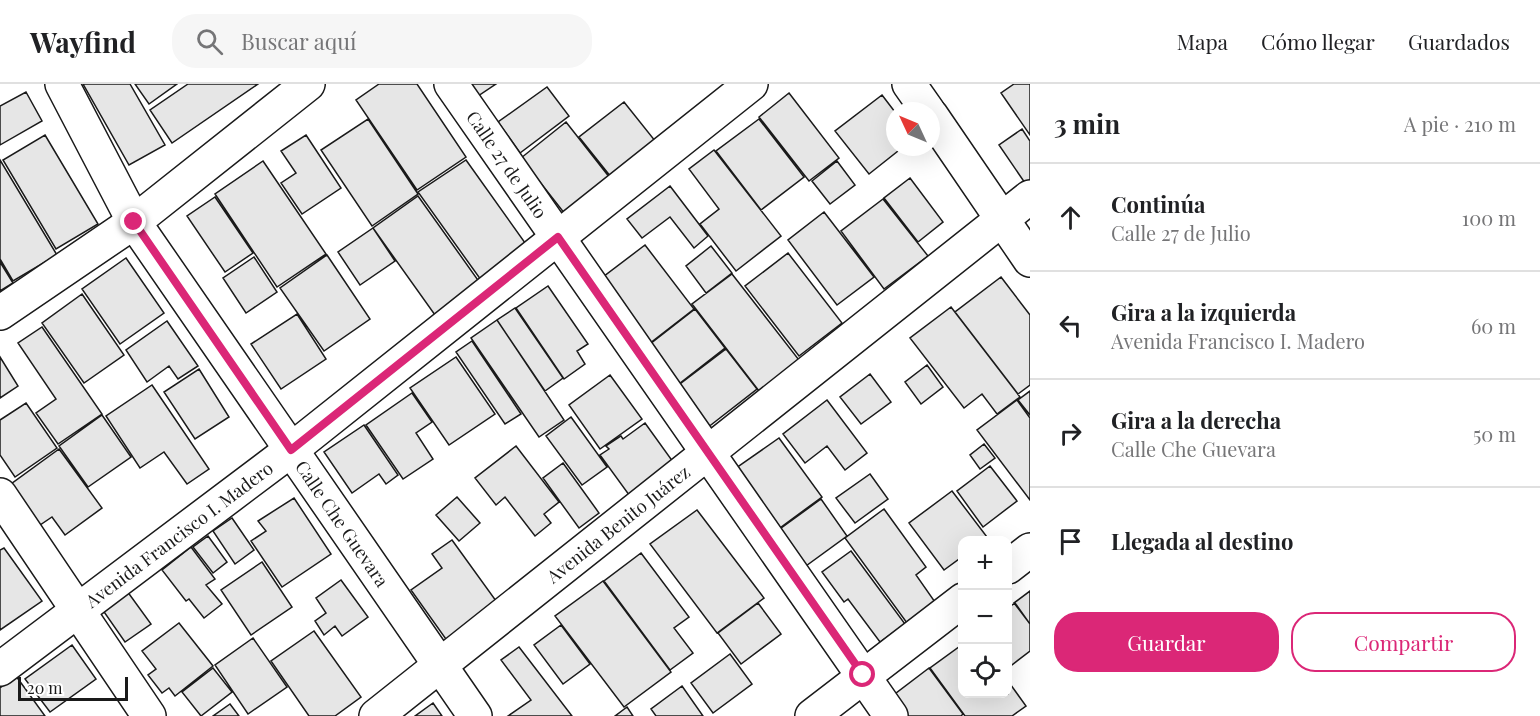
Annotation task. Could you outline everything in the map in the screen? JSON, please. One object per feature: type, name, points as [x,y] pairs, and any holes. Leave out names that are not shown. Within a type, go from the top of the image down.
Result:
[{"type":"street","name":"Calle Che Guevara","points":[[62,84],[134,222],[475,716]]},
{"type":"street","points":[[0,313],[134,222],[308,84]]},
{"type":"street","name":"Calle 27 de Julio","points":[[452,84],[891,716]]},
{"type":"street","name":"Avenida Francisco I. Madero","points":[[0,669],[291,450],[751,84]]},
{"type":"street","points":[[909,84],[922,102]]},
{"type":"street","points":[[940,128],[1030,260]]},
{"type":"street","name":"Avenida Benito Juárez","points":[[376,716],[1030,197]]},
{"type":"street","points":[[0,495],[149,716]]},
{"type":"street","points":[[1012,564],[1030,550]]},
{"type":"street","points":[[812,716],[958,604]]},
{"type":"building","points":[[83,84],[130,84],[165,145],[129,165]]},
{"type":"building","points":[[135,84],[177,84],[149,104]]},
{"type":"building","points":[[188,84],[258,84],[172,143],[150,110]]},
{"type":"building","points":[[379,84],[417,84],[466,157],[417,190],[356,100]]},
{"type":"building","points":[[465,84],[496,84],[475,98]]},
{"type":"building","points":[[1014,84],[1030,84],[1030,135],[1001,93]]},
{"type":"building","points":[[547,87],[569,116],[520,153],[498,122]]},
{"type":"building","points":[[26,92],[42,121],[0,145],[0,106]]},
{"type":"building","points":[[789,93],[839,158],[809,181],[759,117]]},
{"type":"building","points":[[882,95],[887,102],[886,156],[892,156],[869,174],[835,131]]},
{"type":"building","points":[[624,102],[656,142],[611,177],[579,137]]},
{"type":"building","points":[[368,119],[418,194],[372,226],[321,150]]},
{"type":"building","points":[[759,119],[804,177],[761,210],[716,151]]},
{"type":"building","points":[[566,122],[610,178],[565,214],[521,158]]},
{"type":"building","points":[[1022,129],[1030,141],[1030,180],[1025,183],[999,145]]},
{"type":"building","points":[[45,135],[98,224],[56,249],[3,160]]},
{"type":"building","points":[[306,135],[341,188],[302,214],[281,183],[296,173],[281,151]]},
{"type":"building","points":[[714,150],[781,236],[736,271],[700,224],[719,209],[689,169]]},
{"type":"building","points":[[0,160],[57,255],[13,281],[0,259]]},
{"type":"building","points":[[466,160],[528,247],[481,280],[418,192]]},
{"type":"building","points":[[263,161],[326,254],[277,287],[215,194]]},
{"type":"building","points":[[837,161],[855,185],[830,204],[812,181]]},
{"type":"building","points":[[910,178],[943,222],[918,242],[884,198]]},
{"type":"building","points":[[670,186],[708,236],[694,248],[670,217],[642,238],[627,219]]},
{"type":"building","points":[[418,196],[480,283],[435,315],[373,228]]},
{"type":"building","points":[[215,197],[253,253],[225,272],[187,216]]},
{"type":"building","points":[[883,199],[928,256],[884,289],[841,231]]},
{"type":"building","points":[[824,212],[874,277],[837,305],[788,240]]},
{"type":"building","points":[[373,228],[395,261],[360,285],[338,252]]},
{"type":"building","points":[[645,245],[694,309],[645,347],[599,280]]},
{"type":"building","points":[[711,246],[732,273],[706,293],[686,266]]},
{"type":"building","points":[[788,253],[842,323],[799,356],[745,286]]},
{"type":"building","points":[[327,255],[370,319],[324,351],[280,288]]},
{"type":"building","points":[[254,257],[277,292],[246,313],[223,278]]},
{"type":"building","points":[[126,258],[164,313],[120,344],[82,289]]},
{"type":"building","points":[[0,262],[13,283],[0,291]]},
{"type":"building","points":[[732,274],[799,360],[759,391],[692,304]]},
{"type":"building","points":[[1001,277],[1030,315],[1030,385],[1018,394],[955,312]]},
{"type":"building","points":[[548,286],[588,344],[577,351],[585,364],[564,379],[516,308]]},
{"type":"building","points":[[82,294],[124,355],[84,383],[42,323]]},
{"type":"building","points":[[951,307],[1020,397],[997,414],[982,394],[964,408],[910,338]]},
{"type":"building","points":[[515,308],[563,378],[545,391],[497,320]]},
{"type":"building","points":[[695,309],[725,348],[675,387],[645,348]]},
{"type":"building","points":[[297,314],[326,359],[281,389],[251,344]]},
{"type":"building","points":[[497,320],[564,420],[539,437],[471,338]]},
{"type":"building","points":[[167,321],[198,366],[178,379],[169,366],[147,382],[126,350]]},
{"type":"building","points":[[42,327],[102,414],[58,444],[36,413],[56,399],[18,343]]},
{"type":"building","points":[[472,341],[521,414],[505,424],[456,352]]},
{"type":"building","points":[[726,349],[757,389],[707,428],[676,387]]},
{"type":"building","points":[[0,357],[18,386],[0,398]]},
{"type":"building","points":[[456,357],[495,414],[449,445],[410,388]]},
{"type":"building","points":[[927,365],[943,387],[921,404],[905,382]]},
{"type":"building","points":[[199,369],[229,417],[195,439],[164,392]]},
{"type":"building","points":[[870,374],[891,402],[861,424],[840,397]]},
{"type":"building","points":[[610,375],[642,419],[600,449],[569,405]]},
{"type":"building","points":[[152,385],[209,469],[187,484],[164,452],[140,468],[106,416]]},
{"type":"building","points":[[1030,391],[1030,415],[1018,400]]},
{"type":"building","points":[[412,393],[432,422],[416,433],[433,459],[403,479],[366,425]]},
{"type":"building","points":[[827,400],[867,453],[845,470],[827,446],[805,463],[783,434]]},
{"type":"building","points":[[1017,400],[1030,418],[1030,500],[977,430]]},
{"type":"building","points":[[26,403],[57,448],[15,477],[0,455],[0,420]]},
{"type":"building","points":[[102,415],[131,457],[88,487],[59,446]]},
{"type":"building","points":[[571,417],[607,467],[582,485],[546,436]]},
{"type":"building","points":[[645,423],[676,466],[632,499],[600,455],[609,449],[606,446],[621,436],[623,439]]},
{"type":"building","points":[[364,425],[398,475],[386,484],[379,474],[352,493],[324,452]]},
{"type":"building","points":[[779,438],[822,497],[773,533],[729,473]]},
{"type":"building","points":[[984,444],[995,458],[980,469],[970,455]]},
{"type":"building","points":[[516,446],[559,502],[544,514],[551,523],[535,536],[505,497],[496,505],[475,478]]},
{"type":"building","points":[[59,449],[102,508],[65,535],[52,517],[40,525],[11,484]]},
{"type":"building","points":[[563,463],[599,513],[579,528],[543,478]]},
{"type":"building","points":[[990,466],[1017,501],[983,527],[957,491]]},
{"type":"building","points":[[870,474],[888,499],[855,523],[836,498]]},
{"type":"building","points":[[952,491],[986,536],[958,536],[958,560],[944,570],[909,523]]},
{"type":"building","points":[[457,497],[480,523],[459,541],[436,515]]},
{"type":"building","points":[[294,498],[331,554],[282,587],[251,541],[266,531],[258,521]]},
{"type":"building","points":[[821,499],[847,536],[799,571],[773,534]]},
{"type":"building","points":[[884,509],[926,567],[916,575],[935,602],[907,623],[845,538]]},
{"type":"building","points":[[697,510],[764,598],[717,633],[650,544]]},
{"type":"building","points":[[232,518],[254,550],[235,564],[213,531]]},
{"type":"building","points":[[208,536],[227,562],[213,573],[193,547]]},
{"type":"building","points":[[452,540],[499,605],[448,642],[411,590],[442,568],[432,554]]},
{"type":"building","points":[[191,547],[215,579],[206,585],[222,604],[204,618],[189,599],[186,601],[162,570]]},
{"type":"building","points":[[4,548],[42,601],[0,630],[0,550]]},
{"type":"building","points":[[851,551],[905,624],[880,642],[848,599],[844,602],[822,572]]},
{"type":"building","points":[[641,553],[689,617],[674,628],[693,653],[670,670],[604,581]]},
{"type":"building","points":[[262,562],[292,607],[251,635],[221,590]]},
{"type":"building","points":[[341,580],[368,617],[342,636],[335,626],[324,635],[315,621],[326,613],[316,598]]},
{"type":"building","points":[[603,581],[671,672],[624,707],[555,616]]},
{"type":"building","points":[[127,591],[151,624],[125,642],[102,609]]},
{"type":"building","points":[[1030,591],[1030,624],[1014,603]]},
{"type":"building","points":[[758,603],[781,634],[741,664],[718,633]]},
{"type":"building","points":[[1015,603],[1030,624],[1030,651],[1012,665],[1012,644],[1012,605]]},
{"type":"building","points":[[179,623],[213,666],[175,696],[169,688],[162,693],[148,675],[156,669],[142,651]]},
{"type":"building","points":[[561,625],[590,664],[563,684],[534,645]]},
{"type":"building","points":[[314,631],[361,697],[335,716],[309,716],[271,661]]},
{"type":"building","points":[[253,638],[287,687],[248,714],[215,665]]},
{"type":"building","points":[[72,645],[96,679],[50,712],[25,679]]},
{"type":"building","points":[[519,647],[572,716],[508,716],[531,700],[501,660]]},
{"type":"building","points":[[958,648],[958,698],[1012,698],[1012,687],[1026,706],[1012,716],[965,716],[930,668]]},
{"type":"building","points":[[730,654],[752,684],[713,713],[691,683]]},
{"type":"building","points":[[213,668],[232,692],[201,716],[182,692]]},
{"type":"building","points":[[929,668],[963,714],[961,716],[899,716],[887,700]]},
{"type":"building","points":[[16,676],[45,716],[0,716],[0,688]]},
{"type":"building","points":[[682,686],[703,716],[656,716],[651,709]]},
{"type":"building","points":[[433,703],[442,716],[415,716]]},
{"type":"building","points":[[230,704],[239,716],[213,716]]},
{"type":"building","points":[[627,707],[633,716],[615,716]]},
{"type":"route","points":[[134,222],[291,450],[558,237],[863,675]]}]
